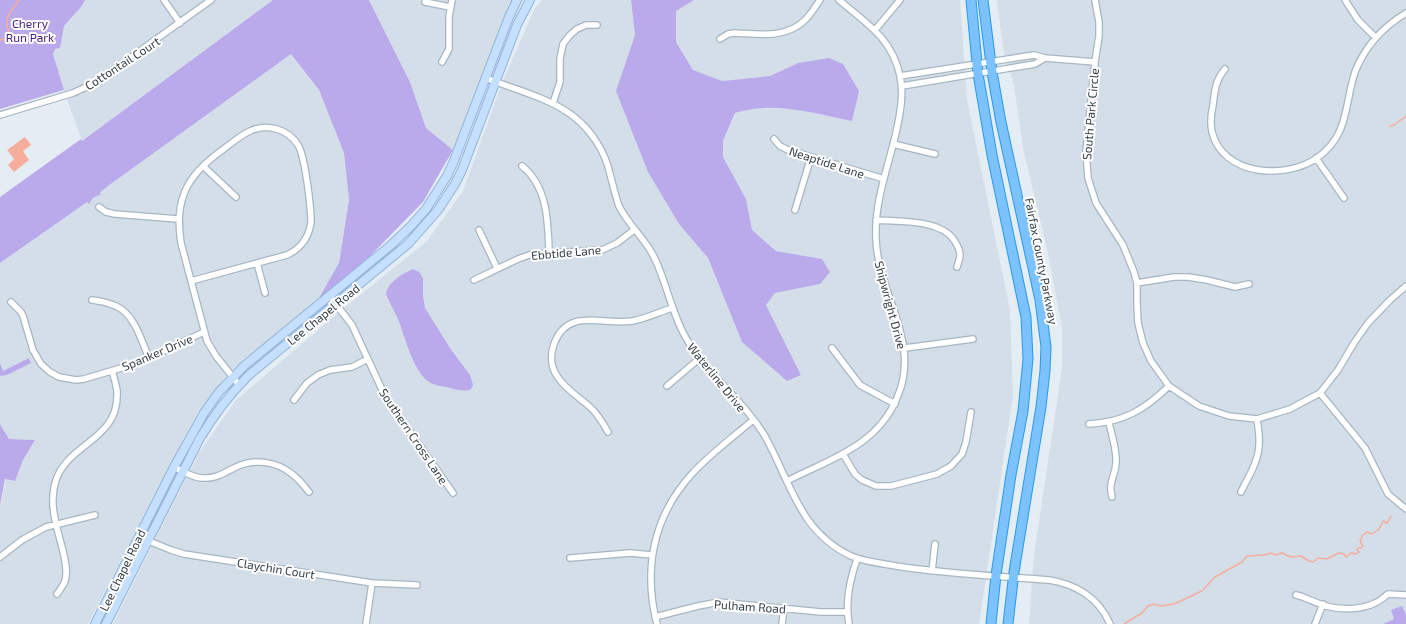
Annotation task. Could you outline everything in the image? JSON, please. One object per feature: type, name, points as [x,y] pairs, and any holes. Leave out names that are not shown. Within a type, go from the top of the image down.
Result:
[{"type":"highway","points":[[971,0],[976,64],[992,155],[1026,317],[1028,360],[1023,411],[1010,475],[996,575],[991,624]]},
{"type":"highway","name":"Fairfax County Parkway","points":[[983,0],[992,72],[1016,192],[1040,300],[1046,347],[1041,407],[1008,624]]},
{"type":"main road","name":"Lee Chapel Road","points":[[95,624],[174,467],[204,413],[219,392],[232,377],[391,245],[426,209],[440,188],[453,163],[509,17],[517,0]]},
{"type":"main road","name":"Lee Chapel Road","points":[[106,624],[199,440],[229,395],[249,375],[408,244],[438,210],[462,170],[517,25],[528,3]]},
{"type":"street","points":[[164,0],[180,23]]},
{"type":"street","name":"Cottontail Court","points":[[0,115],[73,93],[95,83],[211,0]]},
{"type":"street","points":[[442,62],[449,49],[450,7],[452,0]]},
{"type":"street","points":[[517,0],[528,3]]},
{"type":"street","points":[[720,39],[728,34],[734,33],[773,34],[791,30],[806,20],[820,0]]},
{"type":"street","name":"Shipwright Drive","points":[[787,481],[843,454],[863,442],[876,431],[888,416],[894,404],[903,381],[905,364],[905,348],[902,335],[879,264],[876,240],[878,205],[901,108],[902,86],[895,58],[890,48],[875,30],[839,0]]},
{"type":"street","points":[[875,30],[900,0]]},
{"type":"street","name":"South Park Circle","points":[[1096,0],[1099,36],[1086,152],[1088,178],[1096,203],[1123,245],[1137,283],[1137,314],[1143,343],[1151,361],[1168,386],[1191,402],[1207,410],[1229,416],[1257,419],[1290,408],[1320,393],[1338,370],[1368,323],[1406,286]]},
{"type":"street","points":[[1345,0],[1358,20],[1375,37]]},
{"type":"street","points":[[425,2],[450,7]]},
{"type":"street","points":[[1225,69],[1219,76],[1216,84],[1211,122],[1214,137],[1219,147],[1230,159],[1245,166],[1259,170],[1273,171],[1296,168],[1316,158],[1331,144],[1341,128],[1346,115],[1355,72],[1364,53],[1375,37],[1406,13]]},
{"type":"street","points":[[553,103],[560,82],[560,59],[563,44],[577,29],[586,25],[597,25]]},
{"type":"street","points":[[900,76],[1034,55],[1046,58],[1095,62]]},
{"type":"street","points":[[902,86],[1035,64],[1046,58]]},
{"type":"street","name":"Waterline Drive","points":[[486,78],[553,103],[567,111],[579,121],[597,142],[608,165],[613,190],[618,203],[626,219],[646,243],[654,258],[672,308],[684,335],[700,358],[753,420],[767,440],[803,514],[815,530],[833,546],[857,559],[932,571],[1053,580],[1074,587],[1087,594],[1098,604],[1110,624]]},
{"type":"street","points":[[191,281],[257,264],[288,254],[304,243],[310,230],[311,222],[303,159],[300,147],[283,131],[260,128],[249,131],[212,157],[195,175],[187,187],[178,219],[181,243],[204,332],[216,356],[239,385]]},
{"type":"street","name":"Neaptide Lane","points":[[774,139],[784,148],[811,158],[884,179]]},
{"type":"street","points":[[893,144],[935,154]]},
{"type":"street","points":[[795,210],[811,158]]},
{"type":"street","points":[[1316,158],[1344,198]]},
{"type":"street","points":[[203,166],[236,197]]},
{"type":"street","points":[[522,166],[533,176],[545,204],[548,218],[549,253]]},
{"type":"street","points":[[99,207],[106,212],[115,214],[178,219]]},
{"type":"street","points":[[876,220],[928,224],[942,229],[952,237],[957,244],[960,254],[958,267]]},
{"type":"street","points":[[479,230],[497,268]]},
{"type":"street","name":"Ebbtide Lane","points":[[474,280],[497,268],[526,256],[602,250],[617,243],[634,230]]},
{"type":"street","points":[[257,264],[265,293]]},
{"type":"street","points":[[1137,283],[1174,277],[1188,277],[1235,287],[1249,284]]},
{"type":"street","name":"Southern Cross Lane","points":[[329,295],[352,325],[385,396],[453,493]]},
{"type":"street","points":[[92,300],[115,306],[127,314],[134,323],[149,358]]},
{"type":"street","name":"Spanker Drive","points":[[11,302],[23,316],[36,357],[41,364],[50,372],[59,377],[76,380],[84,379],[149,358],[204,332]]},
{"type":"street","points":[[608,432],[594,411],[565,386],[557,377],[553,368],[552,359],[552,348],[555,342],[562,331],[576,322],[589,319],[621,322],[633,321],[672,308]]},
{"type":"street","points":[[905,348],[973,339]]},
{"type":"street","points":[[832,348],[855,381],[894,404]]},
{"type":"street","points":[[667,386],[700,358]]},
{"type":"street","points":[[294,400],[307,383],[318,375],[330,370],[352,367],[368,359]]},
{"type":"street","points":[[57,594],[64,584],[66,568],[52,507],[52,495],[59,473],[71,456],[102,432],[111,419],[114,411],[117,390],[112,370]]},
{"type":"street","points":[[1089,424],[1109,423],[1122,419],[1143,408],[1168,386]]},
{"type":"street","points":[[1320,393],[1365,448],[1388,494],[1406,509]]},
{"type":"street","points":[[843,454],[855,474],[866,483],[876,486],[891,486],[937,474],[951,466],[962,454],[966,442],[971,412]]},
{"type":"street","points":[[1241,492],[1258,456],[1259,443],[1257,419]]},
{"type":"street","points":[[657,624],[651,595],[650,580],[652,555],[662,520],[680,489],[702,464],[753,420]]},
{"type":"street","points":[[1109,423],[1116,458],[1115,469],[1110,486],[1112,497]]},
{"type":"street","points":[[174,467],[196,478],[209,478],[219,476],[248,463],[263,462],[276,465],[288,471],[309,492]]},
{"type":"street","points":[[0,558],[17,543],[46,527],[95,515]]},
{"type":"street","name":"Claychin Court","points":[[138,537],[148,542],[184,554],[372,583],[417,586]]},
{"type":"street","points":[[932,571],[935,544]]},
{"type":"street","points":[[570,558],[630,553],[652,555]]},
{"type":"street","points":[[849,624],[847,612],[849,587],[857,559]]},
{"type":"street","points":[[366,624],[372,583]]},
{"type":"street","points":[[1296,595],[1323,604],[1344,608],[1360,607],[1376,603],[1388,594],[1406,594]]},
{"type":"street","name":"Pulham Road","points":[[655,617],[719,602],[822,612],[847,612]]},
{"type":"street","points":[[1315,624],[1323,604]]},
{"type":"street","points":[[782,624],[784,608]]},
{"type":"shaded area","points":[[85,0],[273,0],[82,141],[64,91],[53,54],[55,48],[60,47],[64,26],[81,7]]},
{"type":"shaded area","points":[[369,0],[512,0],[453,150],[426,128],[410,82]]},
{"type":"shaded area","points":[[542,0],[631,0],[635,35],[616,91],[679,224],[708,258],[742,342],[801,375],[766,305],[775,293],[820,284],[822,259],[776,251],[752,230],[746,199],[723,157],[723,141],[736,113],[750,108],[794,109],[852,121],[798,63],[770,76],[722,81],[693,70],[676,42],[676,11],[694,0],[960,0],[967,100],[1010,310],[1013,395],[979,624],[113,624],[198,454],[236,400],[344,308],[427,241],[463,191],[502,83],[534,10]]},
{"type":"shaded area","points":[[997,0],[1406,0],[1406,615],[1391,610],[1394,619],[1383,624],[1029,624],[1034,555],[1062,368],[1062,328],[1047,249],[1023,148],[1014,85],[1003,48]]},
{"type":"shaded area","points":[[291,54],[319,90],[344,153],[349,200],[339,263],[315,305],[230,371],[196,415],[88,624],[0,624],[0,505],[6,479],[15,481],[23,460],[35,440],[9,439],[0,424],[0,376],[2,371],[0,363],[0,263]]},
{"type":"shaded area","points":[[25,137],[31,145],[23,151],[29,160],[14,172],[8,165],[14,159],[7,150]]},
{"type":"green space","name":"Cherry Run Park","points":[[0,0],[85,0],[81,7],[64,26],[60,48],[55,49],[53,54],[64,90],[0,109]]},
{"type":"green space","points":[[273,0],[369,0],[410,82],[426,128],[453,150],[423,202],[370,256],[315,305],[339,263],[349,200],[344,153],[319,90],[291,54],[112,183],[100,192],[101,194],[93,198],[89,204],[87,202],[0,263],[0,197],[81,139],[82,141]]},
{"type":"green space","points":[[631,0],[694,0],[676,11],[676,42],[693,70],[722,81],[770,76],[798,63],[829,58],[843,64],[859,91],[852,121],[809,112],[779,108],[750,110],[735,113],[723,141],[723,157],[746,199],[752,230],[776,251],[822,259],[830,272],[820,284],[775,293],[766,305],[801,375],[787,381],[742,342],[708,258],[679,224],[648,172],[616,91],[635,35]]},
{"type":"green space","points":[[413,269],[419,272],[423,278],[425,308],[450,348],[470,375],[473,385],[471,389],[461,390],[429,382],[423,377],[414,362],[398,319],[386,294],[393,282],[400,276]]},
{"type":"green space","points":[[29,358],[31,363],[7,375],[0,376],[0,363],[3,371]]},
{"type":"green space","points":[[0,424],[9,439],[35,440],[23,460],[15,481],[5,479],[0,505]]},
{"type":"green space","points":[[1402,606],[1406,615],[1406,624],[1383,624],[1394,619],[1391,610]]},
{"type":"waterway","points":[[0,40],[8,39],[10,35],[7,24],[8,16],[19,0]]},
{"type":"waterway","points":[[1390,126],[1394,125],[1406,116]]},
{"type":"waterway","points":[[1124,624],[1142,613],[1148,606],[1154,604],[1161,606],[1174,604],[1202,591],[1215,577],[1242,562],[1247,556],[1272,553],[1275,555],[1282,553],[1291,557],[1301,556],[1313,562],[1318,558],[1327,559],[1339,553],[1344,554],[1346,557],[1351,553],[1356,554],[1359,552],[1357,550],[1358,548],[1363,546],[1360,541],[1363,535],[1367,532],[1372,534],[1379,529],[1383,521],[1387,523],[1391,516]]}]
